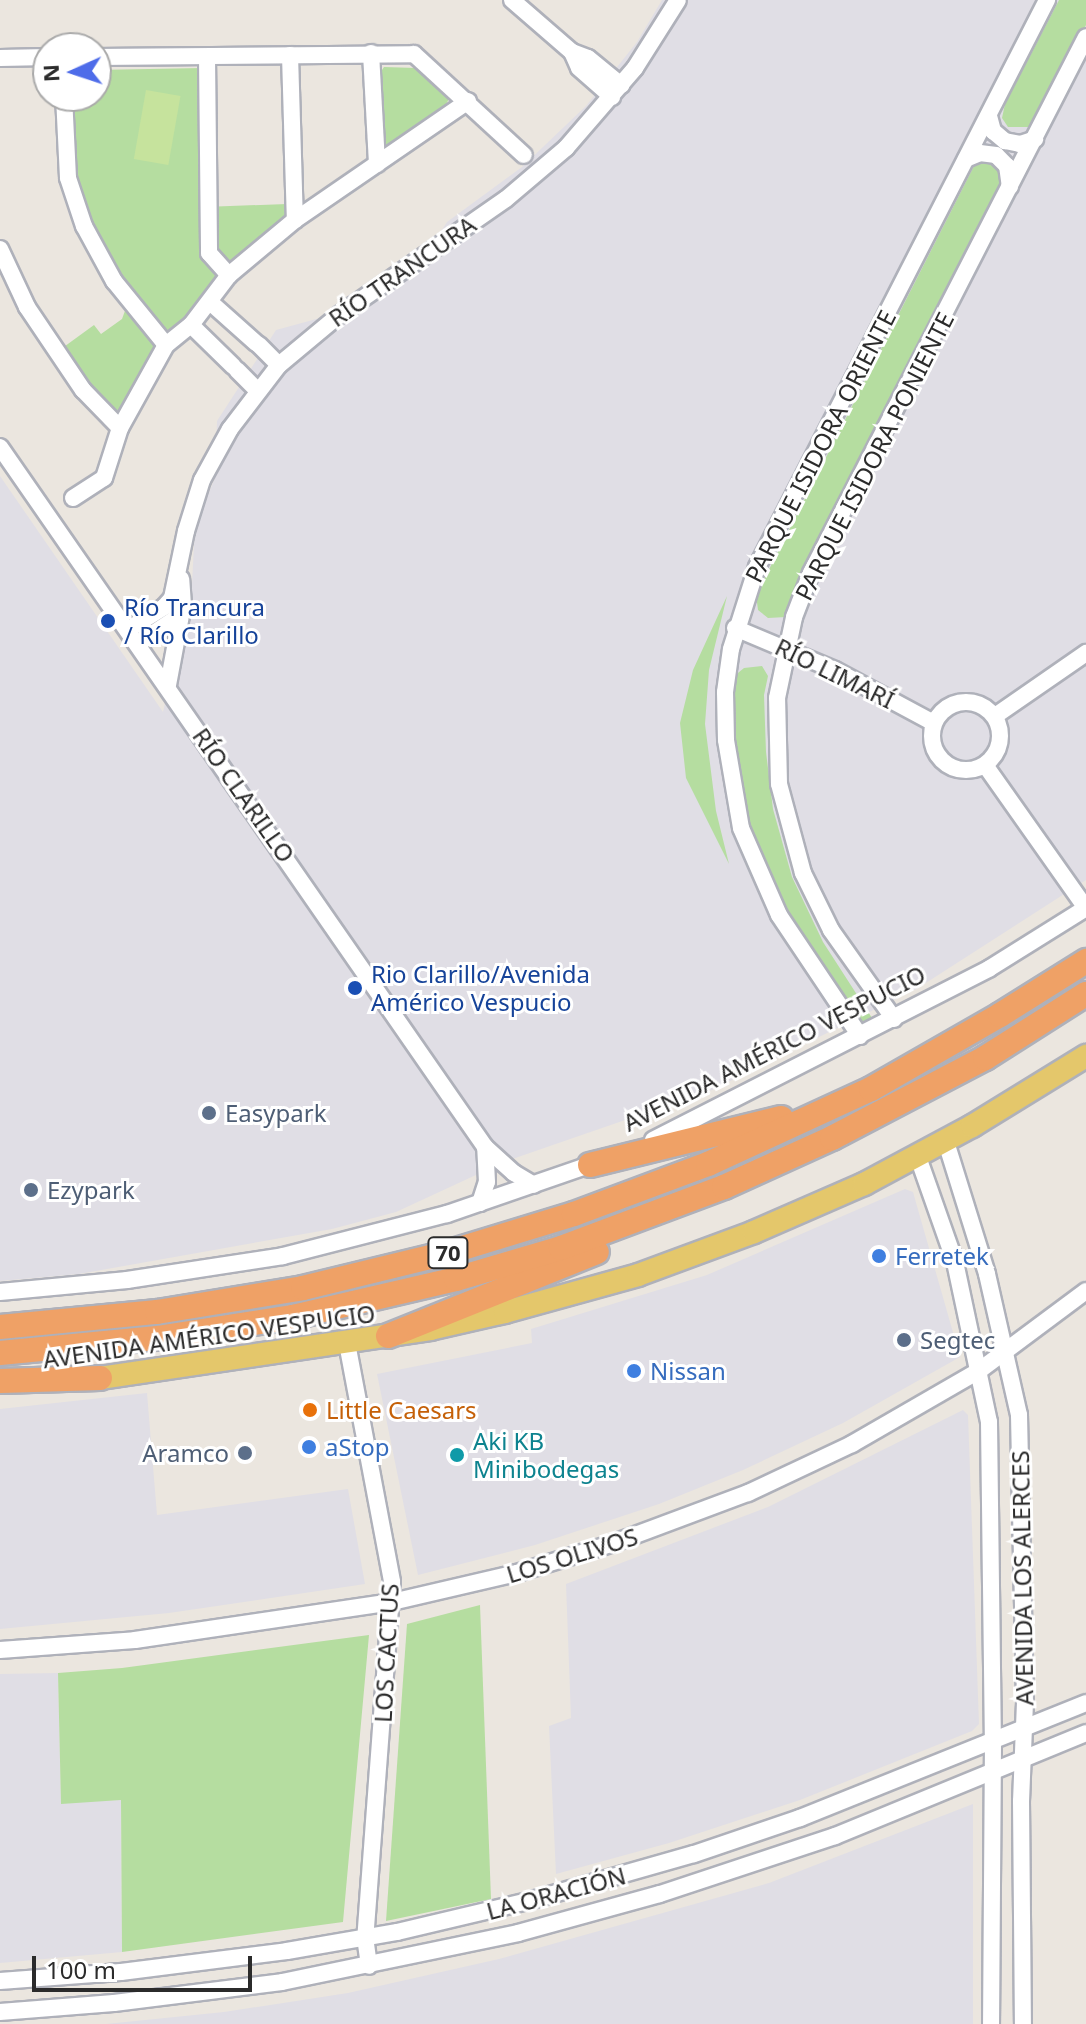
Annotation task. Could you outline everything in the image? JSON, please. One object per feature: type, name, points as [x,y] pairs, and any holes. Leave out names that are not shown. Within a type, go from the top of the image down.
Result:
[{"type":"highway","name":"70","points":[[0,1327],[222,1303],[443,1254],[534,1228],[641,1190],[749,1146],[871,1089],[988,1023],[1086,961]]},
{"type":"highway","name":"70","points":[[0,1353],[185,1335],[348,1306],[522,1260],[683,1204],[886,1112],[985,1058],[1086,994]]},
{"type":"highway","points":[[590,1165],[752,1127],[871,1089]]},
{"type":"highway","points":[[388,1336],[623,1241],[683,1204]]},
{"type":"highway","points":[[0,1381],[100,1378]]},
{"type":"main road","name":"AVENIDA AMÉRICO VESPUCIO","points":[[100,1378],[388,1336],[516,1309],[677,1262],[813,1208],[918,1157],[1086,1056]]},
{"type":"street","points":[[512,0],[572,52],[588,58],[616,91]]},
{"type":"street","name":"RÍO TRANCURA","points":[[168,685],[181,615],[180,574],[186,531],[202,480],[230,429],[257,390],[279,365],[339,315],[506,199],[566,148],[616,91],[678,0]]},
{"type":"street","name":"PARQUE ISIDORA ORIENTE","points":[[860,1036],[779,915],[741,828],[731,785],[725,716],[727,670],[735,628],[757,567],[1047,0]]},
{"type":"street","name":"PARQUE ISIDORA PONIENTE","points":[[894,1019],[831,930],[803,873],[779,784],[777,698],[787,648],[811,573],[1086,37]]},
{"type":"street","points":[[371,53],[377,164]]},
{"type":"street","points":[[112,57],[414,54],[524,155]]},
{"type":"street","points":[[290,55],[295,220]]},
{"type":"street","points":[[1070,69],[1086,56]]},
{"type":"street","points":[[0,58],[32,57]]},
{"type":"street","points":[[207,57],[209,253],[229,275]]},
{"type":"street","points":[[73,498],[104,478],[120,428],[166,345],[191,325],[229,275],[295,220],[468,101]]},
{"type":"street","points":[[65,112],[68,178],[84,226],[114,281],[166,345]]},
{"type":"street","points":[[989,116],[993,131],[1005,141],[1020,144],[1035,139]]},
{"type":"street","points":[[966,159],[980,153],[996,155],[1007,166],[1010,189]]},
{"type":"street","points":[[0,249],[27,307],[83,390],[120,428]]},
{"type":"street","points":[[210,302],[279,365]]},
{"type":"street","points":[[191,325],[257,390]]},
{"type":"street","name":"RÍO CLARILLO","points":[[0,447],[139,643],[485,1147],[514,1173],[534,1185]]},
{"type":"street","name":"RÍO TRANCURA","points":[[129,629],[169,602],[180,574]]},
{"type":"street","points":[[139,643],[181,615]]},
{"type":"street","name":"RÍO LIMARÍ","points":[[735,628],[787,648],[934,723]]},
{"type":"street","points":[[995,716],[1086,653]]},
{"type":"street","points":[[962,701],[980,704],[995,716],[1000,743],[985,765],[962,770],[941,760],[931,739],[934,723],[945,709],[962,701]]},
{"type":"street","points":[[985,765],[1086,908]]},
{"type":"street","name":"AVENIDA AMÉRICO VESPUCIO","points":[[0,1292],[167,1275],[283,1256],[480,1203],[534,1185],[686,1126],[990,968],[1086,908]]},
{"type":"street","name":"AVENIDA LOS ALERCES","points":[[946,1142],[1006,1351],[1021,1445],[1023,2024]]},
{"type":"street","points":[[480,1203],[487,1182],[485,1147]]},
{"type":"street","name":"AVENIDA LOS ALERCES","points":[[918,1157],[955,1262],[989,1422],[993,1501],[991,2024]]},
{"type":"street","name":"LOS OLIVOS","points":[[0,1650],[135,1640],[392,1602],[546,1565],[748,1493],[852,1444],[980,1370],[1086,1291]]},
{"type":"street","name":"LOS CACTUS","points":[[347,1343],[390,1561],[392,1602],[365,1937],[369,1966]]},
{"type":"street","name":"AVENIDA AMÉRICO VESPUCIO","points":[[0,1392],[100,1378]]},
{"type":"street","name":"LA ORACIÓN","points":[[0,1981],[164,1967],[365,1937],[532,1900],[694,1854],[860,1796],[1086,1703]]},
{"type":"street","name":"LA ORACIÓN","points":[[0,2012],[221,1991],[369,1966],[518,1933],[709,1879],[835,1836],[993,1774],[1086,1733]]},
{"type":"shaded area","points":[[662,0],[1086,0],[1086,880],[918,988],[712,1090],[504,1162],[396,1212],[332,1229],[79,1274],[0,1281],[0,476],[163,712],[192,584],[195,526],[215,478],[217,421],[276,330],[342,312],[425,256],[447,222],[522,167],[586,106],[637,42]]},
{"type":"shaded area","points":[[905,1189],[913,1192],[960,1357],[843,1423],[743,1470],[659,1504],[535,1545],[418,1575],[377,1374],[532,1343],[531,1329],[707,1275]]},
{"type":"shaded area","points":[[147,1393],[157,1515],[348,1489],[365,1584],[169,1613],[0,1629],[0,1409]]},
{"type":"shaded area","points":[[963,1410],[968,1415],[979,1724],[972,1731],[800,1800],[669,1843],[556,1874],[549,1726],[571,1718],[566,1584],[768,1507]]},
{"type":"shaded area","points":[[58,1673],[61,1803],[121,1800],[122,1952],[0,1963],[0,1674]]},
{"type":"shaded area","points":[[973,1804],[973,2024],[106,2024],[224,2012],[348,1993],[499,1959],[769,1883]]},
{"type":"green space","points":[[1059,0],[1086,0],[1086,25],[1034,127],[1008,127],[1002,118],[1005,104]]},
{"type":"green space","points":[[384,67],[416,68],[450,97],[444,108],[387,151],[382,144],[380,73]]},
{"type":"green space","points":[[202,68],[204,207],[287,204],[286,228],[203,309],[165,338],[119,410],[107,411],[61,349],[94,325],[101,334],[122,319],[130,297],[104,250],[75,182],[73,112],[112,112],[112,70]]},
{"type":"green space","points":[[146,90],[180,96],[168,165],[134,159]]},
{"type":"green space","points":[[984,157],[999,161],[1003,185],[803,569],[786,617],[768,618],[758,610],[756,595],[975,164]]},
{"type":"green space","points":[[727,596],[709,670],[705,724],[716,811],[729,864],[686,778],[680,723],[693,670]]},
{"type":"green space","points":[[762,666],[768,676],[764,695],[766,752],[773,809],[792,877],[823,942],[872,1018],[860,1025],[780,902],[739,808],[729,745],[733,677],[744,668]]},
{"type":"green space","points":[[480,1605],[491,1899],[386,1921],[407,1624]]},
{"type":"green space","points":[[369,1635],[343,1922],[122,1952],[121,1800],[61,1804],[58,1673],[122,1668]]},
{"type":"place","name":"Río Trancura / Río Clarillo","points":[[108,621]]},
{"type":"place","name":"Rio Clarillo/Avenida Américo Vespucio","points":[[355,988]]},
{"type":"place","name":"Easypark","points":[[209,1113]]},
{"type":"place","name":"Ezypark","points":[[31,1190]]},
{"type":"place","name":"Ferretek","points":[[879,1256]]},
{"type":"place","name":"Segtec","points":[[904,1340]]},
{"type":"place","name":"Nissan","points":[[634,1371]]},
{"type":"place","name":"Little Caesars","points":[[310,1410]]},
{"type":"place","name":"aStop","points":[[309,1447]]},
{"type":"place","name":"Aramco","points":[[245,1453]]},
{"type":"place","name":"Aki KB Minibodegas","points":[[457,1455]]}]
